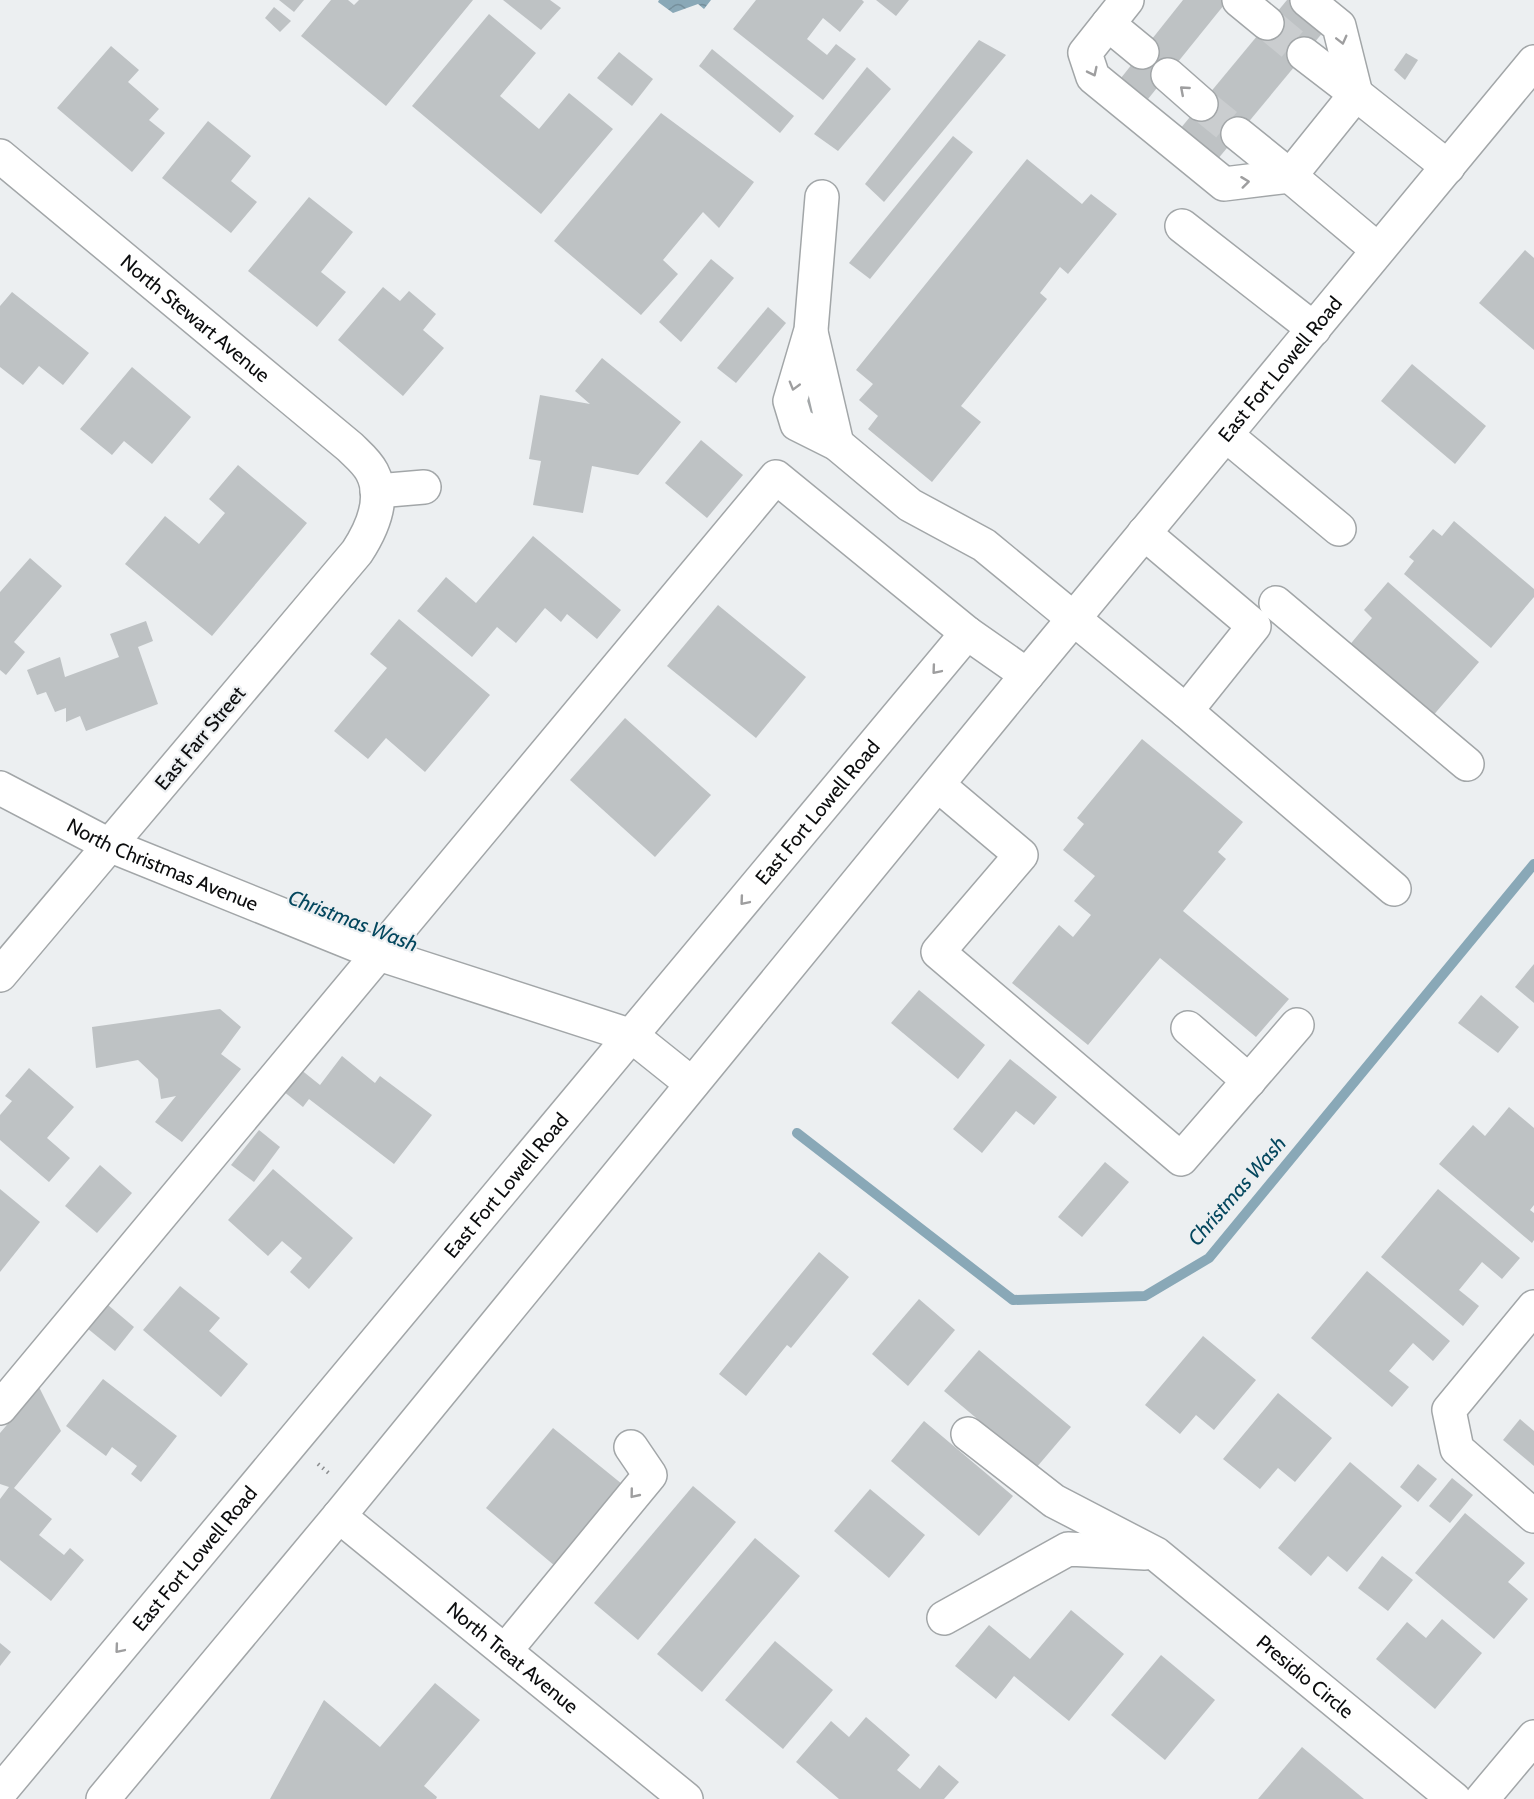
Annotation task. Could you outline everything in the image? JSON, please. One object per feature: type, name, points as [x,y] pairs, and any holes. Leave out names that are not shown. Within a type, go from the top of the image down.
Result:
[{"type":"street","points":[[1239,0],[1267,23]]},
{"type":"street","points":[[1307,0],[1339,26],[1356,94]]},
{"type":"street","points":[[1142,52],[1118,12],[1085,53],[1093,77],[1224,184],[1290,176],[1356,94]]},
{"type":"street","points":[[1305,54],[1448,167]]},
{"type":"street","name":"East Fort Lowell Road","points":[[103,1799],[339,1516],[1073,619],[1533,65]]},
{"type":"street","points":[[1168,75],[1201,104]]},
{"type":"street","points":[[1238,134],[1378,250]]},
{"type":"street","name":"North Stewart Avenue","points":[[0,156],[350,447],[373,472],[377,491]]},
{"type":"street","points":[[822,197],[811,330],[837,444],[910,505],[984,545],[1186,711],[1394,889]]},
{"type":"street","points":[[1182,226],[1314,329]]},
{"type":"street","points":[[1226,435],[1339,529]]},
{"type":"street","points":[[0,1408],[776,477],[967,633],[1027,675]]},
{"type":"street","points":[[377,491],[424,487]]},
{"type":"street","name":"East Farr Street","points":[[0,975],[357,552],[374,522],[378,501],[377,491]]},
{"type":"street","points":[[1144,533],[1254,626],[1186,711]]},
{"type":"street","points":[[1276,603],[1467,764]]},
{"type":"street","name":"East Fort Lowell Road","points":[[0,1792],[967,633]]},
{"type":"street","points":[[938,785],[1021,855],[938,952],[1181,1160],[1296,1025]]},
{"type":"street","name":"North Christmas Avenue","points":[[0,788],[109,845],[380,954],[632,1036],[692,1084]]},
{"type":"street","points":[[1188,1028],[1249,1081]]},
{"type":"street","points":[[1534,1307],[1449,1410],[1457,1449],[1534,1516]]},
{"type":"street","name":"Presidio Circle","points":[[968,1434],[1054,1501],[1156,1554],[1454,1799]]},
{"type":"street","points":[[505,1651],[650,1475],[631,1447]]},
{"type":"street","name":"North Treat Avenue","points":[[339,1516],[687,1799]]},
{"type":"street","points":[[944,1618],[1068,1549],[1156,1554]]},
{"type":"street","points":[[1482,1799],[1534,1737]]},
{"type":"water","points":[[659,0],[711,0],[704,9],[698,4],[673,13],[658,2]]},
{"type":"building","points":[[279,0],[304,0],[294,12]]},
{"type":"building","points":[[331,0],[348,0],[354,5],[359,0],[473,0],[386,106],[301,36]]},
{"type":"building","points":[[503,0],[550,0],[561,8],[541,30]]},
{"type":"building","points":[[756,0],[862,0],[864,2],[840,32],[823,18],[807,39],[827,55],[836,44],[856,59],[823,100],[733,29]]},
{"type":"building","points":[[876,0],[909,0],[896,16]]},
{"type":"building","points":[[1183,0],[1228,0],[1148,99],[1121,78]]},
{"type":"building","points":[[1287,0],[1298,0],[1329,25],[1217,160],[1180,129]]},
{"type":"building","points":[[274,7],[291,21],[280,32],[265,18]]},
{"type":"building","points":[[489,14],[536,53],[500,96],[539,129],[569,93],[613,129],[541,214],[412,106]]},
{"type":"building","points":[[979,40],[1006,55],[884,202],[865,184]]},
{"type":"building","points":[[111,46],[139,70],[128,82],[159,109],[149,120],[165,133],[132,172],[57,108]]},
{"type":"building","points":[[712,49],[794,116],[780,133],[699,66]]},
{"type":"building","points":[[619,52],[653,79],[632,106],[597,78]]},
{"type":"building","points":[[1406,53],[1418,60],[1405,80],[1394,70]]},
{"type":"building","points":[[867,67],[891,89],[838,151],[814,134]]},
{"type":"building","points":[[661,113],[754,182],[719,228],[703,212],[663,260],[678,274],[641,315],[554,241]]},
{"type":"building","points":[[208,121],[251,156],[231,181],[257,202],[231,233],[162,178]]},
{"type":"building","points":[[953,136],[973,152],[870,279],[849,263]]},
{"type":"building","points":[[1027,159],[1082,204],[1091,194],[1117,214],[1068,274],[1060,267],[1040,293],[1047,299],[961,406],[981,422],[932,482],[868,429],[878,416],[859,400],[873,384],[856,370]]},
{"type":"building","points":[[309,197],[353,232],[321,272],[346,292],[317,327],[248,271]]},
{"type":"building","points":[[1525,250],[1534,258],[1534,350],[1479,303]]},
{"type":"building","points":[[711,259],[734,278],[681,342],[659,322]]},
{"type":"building","points":[[383,287],[400,301],[409,291],[436,314],[423,330],[444,348],[403,396],[338,340]]},
{"type":"building","points":[[12,292],[89,353],[63,385],[39,366],[23,385],[0,367],[0,306]]},
{"type":"building","points":[[768,307],[786,323],[736,383],[717,368]]},
{"type":"building","points":[[602,358],[681,422],[638,475],[592,466],[583,513],[533,505],[541,461],[529,459],[540,395],[590,404],[575,391]]},
{"type":"building","points":[[1412,364],[1486,426],[1455,464],[1381,401]]},
{"type":"building","points":[[132,367],[191,417],[152,464],[124,441],[112,455],[80,429]]},
{"type":"building","points":[[701,440],[743,475],[707,518],[665,483]]},
{"type":"building","points":[[238,465],[307,523],[212,636],[125,564],[165,516],[199,544],[225,513],[209,499]]},
{"type":"building","points":[[1454,521],[1534,589],[1534,597],[1491,648],[1404,574],[1414,561],[1409,557],[1433,529],[1442,536]]},
{"type":"building","points":[[533,536],[621,610],[597,639],[567,614],[561,622],[545,608],[516,643],[497,627],[472,657],[417,611],[446,577],[476,603]]},
{"type":"building","points":[[30,558],[62,586],[14,642],[25,652],[6,675],[0,670],[0,592]]},
{"type":"building","points":[[1388,582],[1479,662],[1431,718],[1348,647],[1372,618],[1364,610]]},
{"type":"building","points":[[718,605],[806,677],[756,738],[667,666]]},
{"type":"building","points":[[399,619],[490,695],[425,772],[386,738],[368,759],[334,731],[387,668],[370,654]]},
{"type":"building","points":[[146,621],[153,641],[138,647],[158,704],[86,731],[80,716],[66,722],[66,708],[55,712],[46,692],[37,695],[27,670],[60,657],[65,677],[119,657],[110,634]]},
{"type":"building","points":[[625,718],[711,795],[655,857],[570,780]]},
{"type":"building","points":[[1142,739],[1243,822],[1218,852],[1226,859],[1183,911],[1289,999],[1256,1037],[1160,958],[1088,1045],[1012,983],[1059,925],[1073,937],[1091,915],[1074,901],[1095,876],[1063,850],[1084,824],[1077,818]]},
{"type":"building","points":[[1534,964],[1534,1003],[1515,987]]},
{"type":"building","points":[[919,990],[985,1045],[958,1079],[891,1023]]},
{"type":"building","points":[[1481,995],[1519,1027],[1498,1053],[1458,1023]]},
{"type":"building","points":[[220,1009],[241,1027],[221,1054],[241,1069],[182,1142],[155,1122],[176,1096],[161,1099],[158,1079],[138,1060],[96,1068],[92,1027]]},
{"type":"building","points":[[342,1056],[375,1083],[380,1076],[432,1115],[394,1164],[309,1099],[303,1107],[283,1091],[300,1069],[320,1085]]},
{"type":"building","points":[[1010,1059],[1057,1097],[1034,1125],[1016,1111],[982,1153],[953,1129]]},
{"type":"building","points":[[29,1068],[74,1107],[47,1138],[70,1158],[49,1182],[0,1140],[0,1115],[12,1101],[5,1096]]},
{"type":"building","points":[[1509,1107],[1534,1128],[1534,1205],[1530,1210],[1534,1213],[1532,1243],[1439,1164],[1473,1125],[1485,1136]]},
{"type":"building","points":[[259,1130],[280,1147],[254,1182],[231,1165]]},
{"type":"building","points":[[1105,1162],[1129,1182],[1082,1237],[1058,1217]]},
{"type":"building","points":[[100,1165],[132,1193],[97,1233],[65,1206]]},
{"type":"building","points":[[273,1169],[353,1238],[309,1289],[290,1272],[302,1258],[282,1241],[268,1256],[228,1220]]},
{"type":"building","points":[[0,1189],[40,1222],[0,1272]]},
{"type":"building","points":[[1438,1189],[1520,1258],[1502,1279],[1482,1262],[1459,1290],[1479,1306],[1463,1326],[1381,1257]]},
{"type":"building","points":[[819,1252],[849,1277],[791,1348],[787,1345],[746,1396],[719,1374]]},
{"type":"building","points":[[1367,1271],[1450,1341],[1433,1361],[1413,1343],[1389,1371],[1409,1387],[1392,1407],[1311,1338]]},
{"type":"building","points":[[180,1286],[220,1318],[209,1331],[248,1364],[221,1397],[143,1330]]},
{"type":"building","points":[[919,1299],[955,1330],[908,1386],[872,1354]]},
{"type":"building","points":[[108,1305],[134,1327],[115,1351],[87,1328]]},
{"type":"building","points":[[1203,1336],[1256,1380],[1214,1430],[1196,1415],[1180,1434],[1145,1405]]},
{"type":"building","points":[[979,1350],[1071,1427],[1036,1468],[944,1391]]},
{"type":"building","points":[[103,1379],[177,1436],[141,1482],[131,1474],[137,1466],[112,1447],[106,1456],[66,1426]]},
{"type":"building","points":[[39,1387],[61,1431],[14,1488],[52,1519],[39,1535],[64,1555],[70,1548],[84,1560],[51,1601],[0,1560],[0,1499],[9,1487],[0,1484],[0,1433]]},
{"type":"building","points":[[1278,1393],[1332,1438],[1295,1482],[1278,1468],[1260,1489],[1223,1459]]},
{"type":"building","points":[[1520,1419],[1534,1431],[1534,1466],[1503,1440]]},
{"type":"building","points":[[924,1421],[1013,1496],[979,1536],[891,1461]]},
{"type":"building","points":[[553,1428],[622,1484],[555,1566],[486,1508]]},
{"type":"building","points":[[1350,1462],[1402,1506],[1347,1572],[1328,1556],[1311,1576],[1278,1548]]},
{"type":"building","points":[[1418,1464],[1437,1479],[1418,1502],[1400,1487]]},
{"type":"building","points":[[1452,1478],[1473,1495],[1450,1523],[1429,1506]]},
{"type":"building","points":[[693,1486],[736,1522],[638,1640],[594,1603]]},
{"type":"building","points":[[870,1489],[925,1535],[889,1578],[834,1531]]},
{"type":"building","points":[[1465,1513],[1525,1563],[1508,1582],[1528,1599],[1494,1639],[1415,1573]]},
{"type":"building","points":[[755,1538],[800,1576],[702,1692],[657,1654]]},
{"type":"building","points":[[1382,1556],[1413,1580],[1388,1611],[1358,1588]]},
{"type":"building","points":[[1071,1610],[1124,1654],[1069,1721],[1014,1676],[996,1699],[955,1666],[989,1625],[1030,1659]]},
{"type":"building","points":[[1442,1619],[1482,1653],[1435,1709],[1376,1659],[1407,1622],[1426,1638]]},
{"type":"building","points":[[775,1641],[833,1690],[783,1749],[725,1700]]},
{"type":"building","points":[[0,1643],[11,1652],[0,1666]]},
{"type":"building","points":[[1161,1655],[1215,1700],[1165,1760],[1111,1715]]},
{"type":"building","points":[[435,1683],[480,1720],[424,1786],[437,1797],[436,1799],[270,1799],[324,1700],[380,1747]]},
{"type":"building","points":[[866,1717],[910,1755],[897,1770],[920,1789],[939,1765],[959,1782],[944,1799],[839,1799],[796,1762],[831,1721],[849,1737]]},
{"type":"building","points":[[1302,1747],[1364,1799],[1258,1799]]},
{"type":"waterway","name":"Christmas Wash","points":[[797,1133],[1013,1300],[1145,1296],[1209,1258],[1534,864]]},
{"type":"tunnel","points":[[1267,23],[1304,54]]},
{"type":"tunnel","points":[[1201,104],[1238,134]]}]
